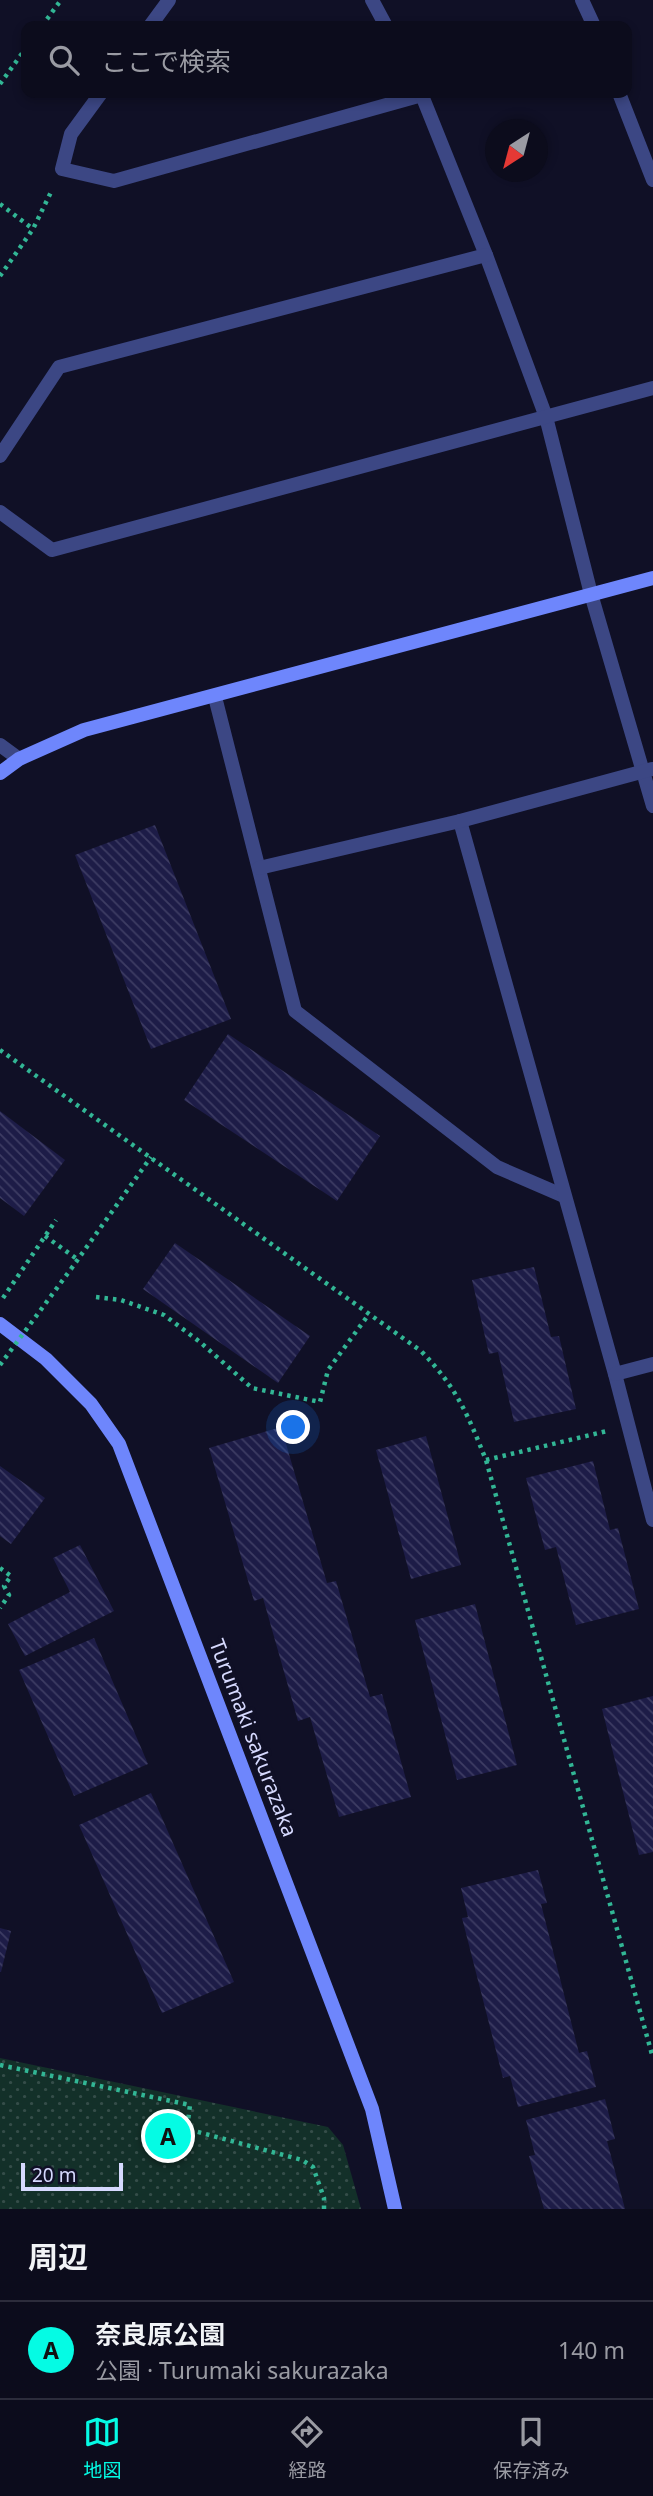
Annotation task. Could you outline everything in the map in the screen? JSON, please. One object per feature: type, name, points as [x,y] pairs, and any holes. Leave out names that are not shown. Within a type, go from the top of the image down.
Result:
[{"type":"street","points":[[154,21],[169,0]]},
{"type":"street","points":[[372,0],[383,21]]},
{"type":"street","points":[[582,0],[592,21]]},
{"type":"street","points":[[97,98],[71,134],[62,169],[114,181],[408,98]]},
{"type":"street","points":[[424,98],[546,417],[591,594],[648,770],[653,806]]},
{"type":"street","points":[[621,98],[653,180]]},
{"type":"street","points":[[0,456],[59,367],[486,255]]},
{"type":"street","points":[[0,512],[52,550],[653,388]]},
{"type":"street","points":[[0,773],[19,759],[84,730],[653,578]]},
{"type":"street","points":[[215,697],[295,1011],[497,1167],[564,1196]]},
{"type":"street","points":[[0,745],[19,759]]},
{"type":"street","points":[[259,868],[460,821],[648,770]]},
{"type":"street","points":[[460,821],[615,1374],[653,1520]]},
{"type":"street","name":"Turumaki sakurazaka","points":[[0,1324],[47,1359],[91,1404],[119,1444],[372,2109],[396,2209]]},
{"type":"street","points":[[615,1374],[653,1364]]},
{"type":"path","points":[[46,21],[61,0]]},
{"type":"path","points":[[0,84],[21,55]]},
{"type":"path","points":[[0,276],[33,229],[62,169]]},
{"type":"path","points":[[0,204],[33,229]]},
{"type":"path","points":[[0,1050],[421,1350],[444,1374],[464,1405],[486,1460],[653,2059]]},
{"type":"path","points":[[0,1365],[151,1157]]},
{"type":"path","points":[[3,1298],[56,1220]]},
{"type":"path","points":[[45,1237],[77,1259]]},
{"type":"path","points":[[96,1297],[121,1300],[164,1315],[200,1342],[252,1388],[320,1402],[328,1370],[369,1314]]},
{"type":"path","points":[[486,1460],[627,1427]]},
{"type":"path","points":[[0,1568],[11,1576],[4,1586],[9,1595],[0,1608]]},
{"type":"path","points":[[0,2065],[191,2105],[187,2129],[302,2160],[313,2167],[324,2198],[324,2209]]},
{"type":"green space","points":[[0,2058],[328,2127],[343,2145],[361,2209],[0,2209]]},
{"type":"building","points":[[155,825],[231,1019],[151,1049],[75,855]]},
{"type":"building","points":[[228,1034],[380,1136],[337,1201],[184,1100]]},
{"type":"building","points":[[0,1111],[65,1160],[24,1216],[0,1198]]},
{"type":"building","points":[[175,1243],[310,1336],[278,1383],[143,1289]]},
{"type":"building","points":[[534,1267],[551,1337],[559,1336],[576,1409],[514,1422],[498,1352],[489,1354],[472,1280]]},
{"type":"building","points":[[281,1427],[327,1583],[336,1581],[370,1697],[382,1694],[411,1797],[339,1817],[310,1717],[298,1721],[263,1598],[254,1601],[209,1448]]},
{"type":"building","points":[[426,1436],[461,1565],[411,1579],[376,1450]]},
{"type":"building","points":[[593,1461],[610,1530],[618,1528],[639,1609],[576,1625],[556,1547],[545,1550],[526,1478]]},
{"type":"building","points":[[0,1466],[45,1498],[11,1544],[0,1536]]},
{"type":"building","points":[[80,1545],[114,1611],[25,1656],[8,1624],[70,1592],[53,1558]]},
{"type":"building","points":[[475,1604],[517,1765],[457,1780],[415,1620]]},
{"type":"building","points":[[94,1638],[148,1764],[74,1796],[19,1670]]},
{"type":"building","points":[[653,1696],[653,1852],[639,1855],[602,1709]]},
{"type":"building","points":[[151,1793],[234,1982],[162,2013],[79,1825]]},
{"type":"building","points":[[538,1870],[547,1903],[541,1904],[579,2053],[587,2051],[596,2087],[518,2107],[510,2076],[503,2078],[462,1918],[468,1917],[461,1888]]},
{"type":"building","points":[[0,1928],[11,1931],[1,1972],[0,1972]]},
{"type":"building","points":[[605,2099],[615,2139],[607,2141],[625,2209],[544,2209],[529,2156],[535,2155],[526,2120]]},
{"type":"place","name":"奈良原公園","points":[[168,2136]]}]
